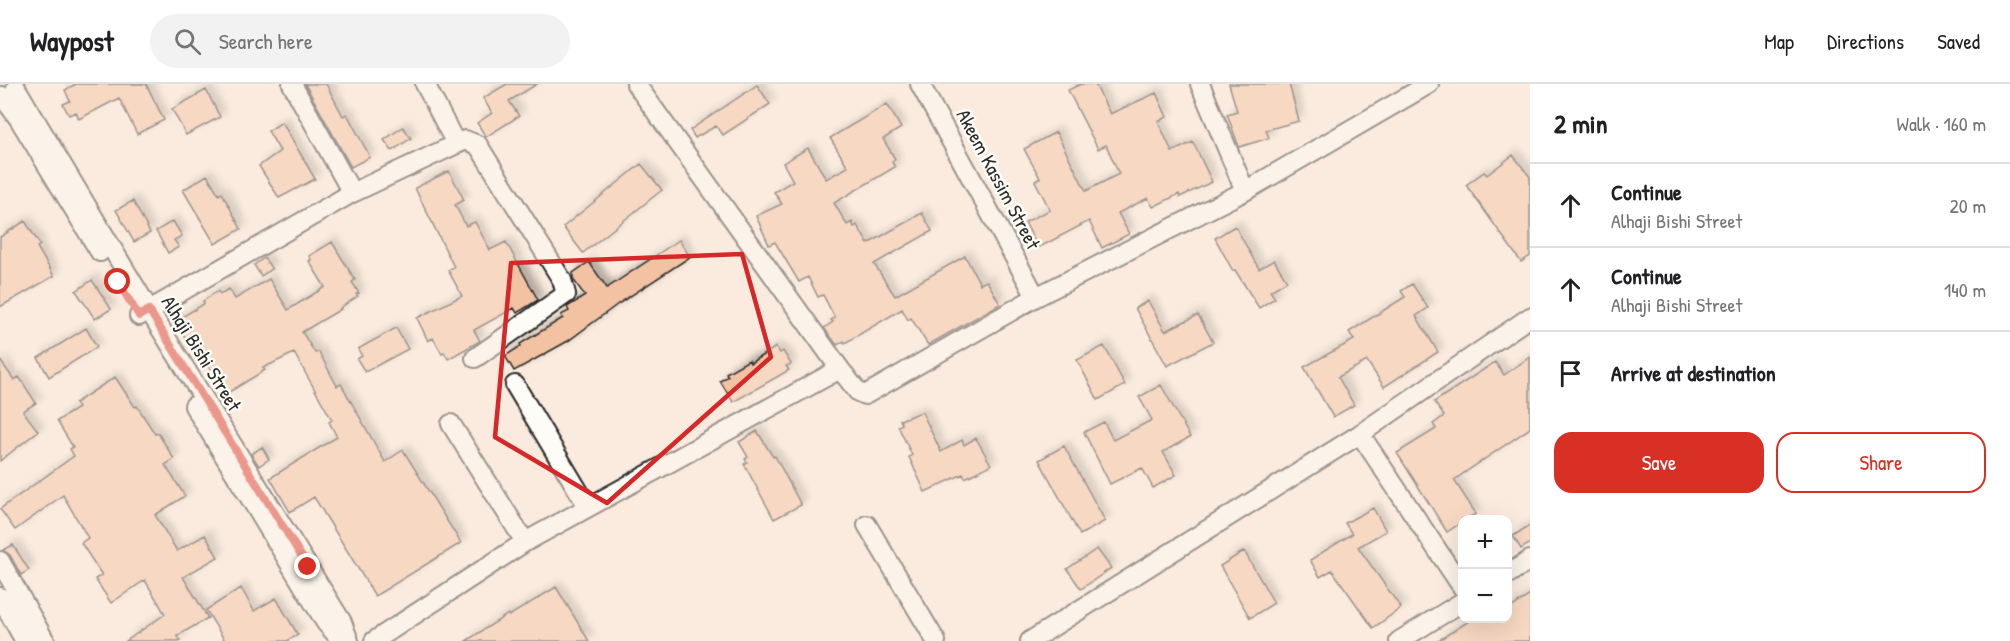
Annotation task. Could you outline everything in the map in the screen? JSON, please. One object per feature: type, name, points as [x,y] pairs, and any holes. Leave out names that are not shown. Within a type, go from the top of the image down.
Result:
[{"type":"street","points":[[292,84],[352,193]]},
{"type":"street","points":[[425,84],[456,144]]},
{"type":"street","points":[[636,84],[840,369],[858,392],[865,394],[1036,297],[1245,191],[1429,84]]},
{"type":"street","name":"Akeem Kassim Street","points":[[920,84],[1036,297]]},
{"type":"street","points":[[1200,84],[1245,191]]},
{"type":"street","name":"Alhaji Bishi Street","points":[[10,91],[144,313],[326,623],[342,641]]},
{"type":"street","points":[[144,313],[352,193],[465,140],[478,145],[562,280],[566,294],[475,358]]},
{"type":"street","name":"Alhaji Bishi Street","points":[[144,313],[342,622],[349,641]]},
{"type":"street","points":[[1030,641],[1360,434],[1530,317]]},
{"type":"street","points":[[374,641],[525,542],[840,369]]},
{"type":"street","points":[[515,385],[588,507]]},
{"type":"street","points":[[451,424],[525,542]]},
{"type":"street","points":[[1360,434],[1458,581]]},
{"type":"street","points":[[867,525],[936,641]]},
{"type":"street","points":[[1512,571],[1530,560]]},
{"type":"street","points":[[0,561],[45,641]]},
{"type":"street","points":[[0,597],[25,641]]},
{"type":"street","points":[[1399,641],[1458,604]]},
{"type":"highlighted area","points":[[742,254],[771,357],[607,503],[495,437],[511,263]]},
{"type":"building","points":[[76,84],[146,84],[164,120],[137,134],[119,98],[79,119],[76,112],[69,115],[63,104],[70,101],[65,90]]},
{"type":"building","points":[[305,84],[326,84],[343,116],[347,114],[370,157],[351,167]]},
{"type":"building","points":[[507,84],[537,84],[509,101],[519,116],[486,137],[477,123],[492,113],[483,98]]},
{"type":"building","points":[[1081,84],[1095,84],[1110,114],[1156,93],[1167,117],[1158,121],[1172,152],[1193,142],[1212,182],[1180,197],[1179,194],[1153,207],[1148,198],[1118,213],[1129,234],[1102,248],[1089,221],[1038,248],[1025,222],[1050,210],[1035,181],[1040,178],[1024,149],[1056,132],[1086,191],[1119,174],[1106,145],[1098,149],[1068,90]]},
{"type":"building","points":[[1229,84],[1289,84],[1299,121],[1266,130],[1269,138],[1239,147],[1227,114],[1237,111]]},
{"type":"building","points":[[757,85],[770,104],[723,135],[716,126],[695,138],[690,130]]},
{"type":"building","points":[[206,90],[220,117],[186,135],[172,109]]},
{"type":"building","points":[[887,104],[901,128],[883,139],[895,159],[892,162],[895,167],[834,203],[847,225],[852,222],[854,227],[857,225],[868,244],[922,213],[932,231],[874,264],[895,296],[965,256],[980,284],[987,281],[1000,304],[928,345],[911,318],[908,320],[902,309],[845,343],[844,341],[837,345],[824,328],[835,318],[823,295],[818,297],[808,277],[799,282],[775,242],[769,245],[756,216],[782,204],[774,192],[793,181],[783,163],[808,148],[826,179],[848,167],[830,138]]},
{"type":"building","points":[[282,122],[315,179],[279,198],[259,166],[280,151],[268,131]]},
{"type":"building","points":[[403,127],[411,138],[392,151],[384,140]]},
{"type":"building","points":[[1513,155],[1530,177],[1530,256],[1521,262],[1466,185],[1484,172],[1487,175]]},
{"type":"building","points":[[641,164],[662,190],[583,253],[563,227]]},
{"type":"building","points":[[449,171],[464,200],[455,205],[466,226],[475,222],[490,250],[506,242],[538,300],[517,313],[514,308],[474,330],[480,341],[448,359],[444,352],[442,354],[433,338],[428,341],[417,318],[462,296],[448,270],[454,267],[415,188]]},
{"type":"building","points":[[207,175],[219,195],[222,193],[241,229],[215,244],[183,190]]},
{"type":"building","points":[[133,201],[150,233],[134,242],[116,210]]},
{"type":"building","points":[[25,221],[40,245],[37,247],[54,276],[0,307],[0,237]]},
{"type":"building","points":[[173,221],[182,236],[174,240],[179,247],[168,253],[156,231]]},
{"type":"building","points":[[1235,226],[1259,269],[1274,260],[1287,281],[1270,291],[1275,298],[1259,308],[1235,270],[1233,271],[1215,238]]},
{"type":"building","points":[[679,240],[690,257],[618,304],[568,341],[514,371],[505,356],[521,346],[520,344],[563,318],[561,315],[569,311],[567,307],[585,296],[573,279],[573,273],[589,262],[607,288]]},
{"type":"building","points":[[332,242],[355,280],[352,282],[359,293],[356,294],[358,296],[302,332],[315,353],[319,352],[337,386],[341,384],[385,462],[403,450],[461,543],[375,596],[314,497],[290,512],[270,478],[337,437],[329,422],[332,420],[294,353],[263,368],[265,370],[226,394],[198,349],[194,352],[175,321],[204,304],[203,301],[218,291],[220,294],[229,289],[235,299],[269,279],[288,310],[325,287],[309,261],[311,260],[309,256]]},
{"type":"building","points":[[264,258],[272,269],[261,276],[254,265]]},
{"type":"building","points":[[92,280],[111,309],[95,319],[76,291]]},
{"type":"building","points":[[1412,284],[1428,308],[1416,316],[1438,352],[1384,387],[1367,361],[1338,377],[1354,405],[1333,417],[1304,367],[1354,340],[1349,332],[1405,297],[1401,291]]},
{"type":"building","points":[[1148,301],[1165,331],[1198,315],[1213,342],[1167,366],[1135,308]]},
{"type":"building","points":[[86,328],[97,347],[49,377],[38,358]]},
{"type":"building","points":[[396,328],[408,349],[365,372],[357,359],[362,356],[358,349]]},
{"type":"building","points":[[1104,346],[1125,385],[1098,400],[1077,360]]},
{"type":"building","points":[[776,347],[780,353],[783,351],[791,364],[786,366],[789,370],[733,402],[720,381],[728,376],[726,373],[749,360],[750,363]]},
{"type":"building","points":[[1530,357],[1530,428],[1454,480],[1476,514],[1458,515],[1458,525],[1447,532],[1397,453],[1436,429],[1433,424],[1444,416],[1434,402],[1495,362],[1504,375]]},
{"type":"building","points":[[0,360],[14,380],[19,377],[36,403],[23,411],[38,431],[0,461]]},
{"type":"building","points":[[115,377],[155,434],[158,433],[174,459],[165,465],[185,496],[155,515],[177,551],[205,535],[218,557],[183,577],[208,618],[177,636],[181,641],[126,641],[165,614],[145,580],[111,603],[95,579],[102,575],[81,543],[88,538],[63,495],[15,530],[0,509],[74,456],[70,449],[73,447],[57,421],[78,408],[75,403]]},
{"type":"building","points":[[1161,385],[1190,437],[1163,452],[1176,475],[1153,488],[1142,468],[1110,484],[1084,432],[1104,422],[1113,440],[1152,420],[1139,397]]},
{"type":"building","points":[[922,412],[941,452],[962,440],[964,445],[976,438],[991,465],[965,478],[963,474],[925,492],[909,457],[912,455],[898,426],[902,424],[900,420]]},
{"type":"building","points":[[757,431],[773,457],[775,456],[801,505],[774,519],[744,464],[748,457],[739,442]]},
{"type":"building","points":[[1064,446],[1105,521],[1080,535],[1039,460]]},
{"type":"building","points":[[262,447],[269,459],[259,466],[251,454]]},
{"type":"building","points":[[1373,508],[1386,531],[1358,547],[1401,608],[1373,628],[1332,570],[1320,577],[1310,560],[1352,534],[1345,523]]},
{"type":"building","points":[[1530,525],[1530,543],[1521,549],[1513,536]]},
{"type":"building","points":[[13,545],[29,570],[21,575],[10,555],[3,550]]},
{"type":"building","points":[[1097,549],[1111,568],[1081,589],[1067,569]]},
{"type":"building","points":[[1244,551],[1274,603],[1250,618],[1220,566]]},
{"type":"building","points":[[556,587],[589,641],[466,641],[508,614],[509,616]]},
{"type":"building","points":[[241,588],[254,611],[276,598],[298,635],[287,641],[225,641],[206,610]]},
{"type":"building","points":[[1530,595],[1530,641],[1437,641],[1466,623],[1512,623],[1512,607]]},
{"type":"route","points":[[118,282],[139,316],[149,310],[308,567]]}]
